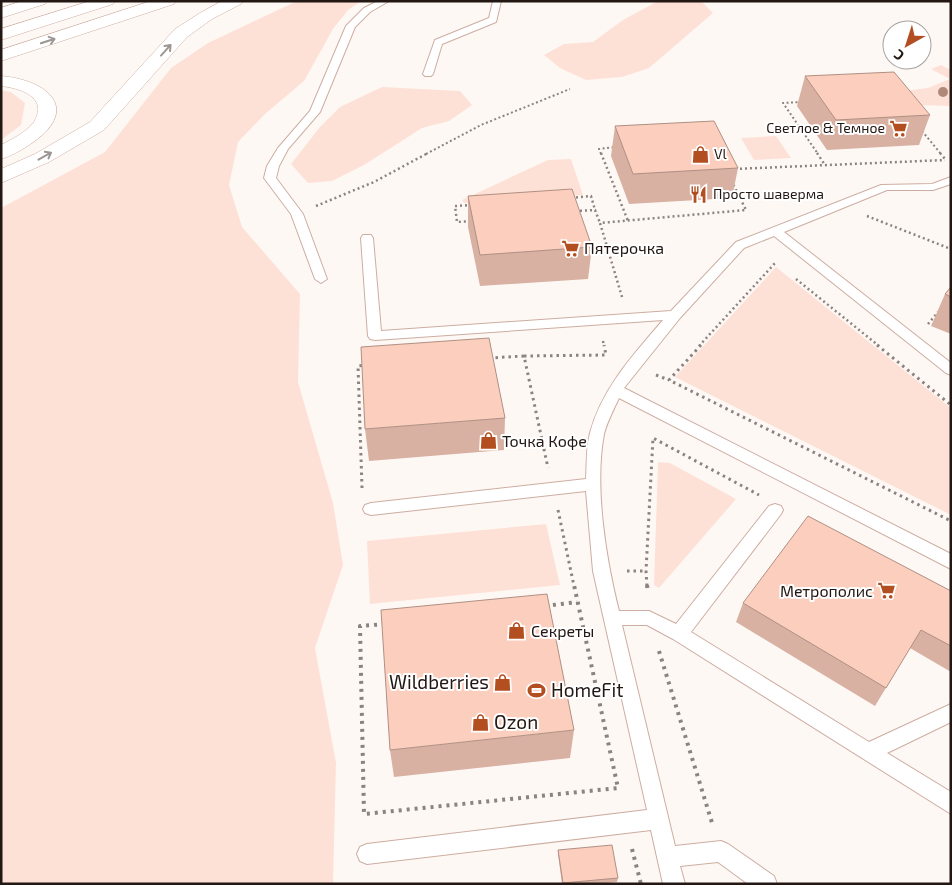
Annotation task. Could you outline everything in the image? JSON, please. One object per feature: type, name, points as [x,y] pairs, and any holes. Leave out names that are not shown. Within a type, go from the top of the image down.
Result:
[{"type":"main road","points":[[1,13],[39,1]]},
{"type":"main road","points":[[1,35],[107,1]]},
{"type":"main road","points":[[1,56],[168,1]]},
{"type":"main road","points":[[1,177],[42,158],[97,126],[181,33],[206,16],[235,1]]},
{"type":"main road","points":[[1,81],[23,84],[39,92],[44,98],[46,109],[44,121],[29,136],[1,153]]},
{"type":"lane","points":[[321,279],[297,214],[270,178],[273,166],[283,148],[315,112],[351,26],[367,10],[385,1]]},
{"type":"lane","points":[[428,74],[438,42],[493,20],[496,1]]},
{"type":"lane","points":[[674,884],[601,571],[593,484],[597,432],[615,390],[675,314],[740,245],[885,188],[933,187],[949,181]]},
{"type":"lane","points":[[933,187],[951,194]]},
{"type":"lane","points":[[776,230],[951,370]]},
{"type":"lane","points":[[368,238],[375,336],[675,314]]},
{"type":"lane","points":[[615,390],[951,562]]},
{"type":"lane","points":[[371,509],[593,484]]},
{"type":"lane","points":[[678,634],[770,504]]},
{"type":"lane","points":[[612,618],[649,618],[678,634],[951,804]]},
{"type":"lane","points":[[868,752],[951,713]]},
{"type":"lane","points":[[367,854],[660,819]]},
{"type":"lane","points":[[668,856],[721,851],[766,884]]},
{"type":"path","points":[[297,214],[374,182],[481,125],[570,89]]},
{"type":"path","points":[[811,101],[783,103],[825,165]]},
{"type":"path","points":[[916,124],[945,159],[949,181]]},
{"type":"path","points":[[619,147],[600,149],[628,221]]},
{"type":"path","points":[[727,170],[945,159]]},
{"type":"path","points":[[600,223],[746,210],[730,178]]},
{"type":"path","points":[[562,198],[591,196],[623,300]]},
{"type":"path","points":[[474,204],[455,206],[457,222],[477,220]]},
{"type":"path","points":[[840,206],[951,249]]},
{"type":"path","points":[[575,212],[595,210]]},
{"type":"path","points":[[776,262],[669,380],[951,520]]},
{"type":"path","points":[[791,274],[951,405]]},
{"type":"path","points":[[927,326],[939,311]]},
{"type":"path","points":[[389,623],[360,626],[364,814],[618,788],[524,356],[484,358]]},
{"type":"path","points":[[362,493],[358,366],[367,365]]},
{"type":"path","points":[[721,851],[649,618],[646,571],[653,438],[770,504]]},
{"type":"path","points":[[537,607],[577,602]]},
{"type":"shaded area","points":[[297,1],[361,1],[348,10],[333,29],[304,81],[265,114],[238,142],[229,185],[242,227],[300,294],[298,382],[333,503],[343,565],[315,648],[336,763],[333,884],[1,884],[1,208],[105,152],[171,68],[208,43]]},
{"type":"shaded area","points":[[658,1],[697,1],[703,3],[713,13],[649,68],[622,77],[586,80],[560,68],[544,55],[564,44],[593,42],[623,20]]},
{"type":"shaded area","points":[[941,65],[951,70],[951,106],[914,105],[903,91],[928,88],[950,79],[932,69]]},
{"type":"shaded area","points":[[382,87],[460,91],[472,105],[449,121],[422,128],[364,165],[332,181],[308,183],[291,164],[320,127],[340,107]]},
{"type":"shaded area","points":[[1,90],[11,92],[25,103],[21,125],[1,140]]},
{"type":"shaded area","points":[[776,136],[791,158],[754,160],[741,138]]},
{"type":"shaded area","points":[[571,159],[583,195],[464,203],[462,200],[548,160]]},
{"type":"shaded area","points":[[776,267],[951,408],[951,515],[675,377]]},
{"type":"shaded area","points":[[658,462],[670,463],[736,499],[659,588],[654,585]]},
{"type":"shaded area","points":[[546,524],[560,585],[370,604],[367,541]]},
{"type":"building","points":[[894,72],[930,115],[836,120],[805,76]]},
{"type":"building","points":[[714,121],[738,168],[633,174],[615,126]]},
{"type":"building","points":[[572,189],[592,247],[480,255],[468,196]]},
{"type":"building","points":[[951,287],[951,297],[945,294]]},
{"type":"building","points":[[489,338],[505,418],[365,429],[361,347]]},
{"type":"building","points":[[808,516],[951,591],[951,646],[921,630],[886,688],[743,603]]},
{"type":"building","points":[[547,594],[574,730],[390,750],[381,610]]},
{"type":"building","points":[[612,845],[618,878],[563,883],[558,850]]},
{"type":"place","name":"Светлое & Темное","points":[[899,128]]},
{"type":"place","name":"Vl","points":[[700,154]]},
{"type":"place","name":"Просто шаверма","points":[[699,194]]},
{"type":"place","name":"Пятерочка","points":[[570,248]]},
{"type":"place","name":"Точка Кофе","points":[[488,441]]},
{"type":"place","name":"Метрополис","points":[[887,591]]},
{"type":"place","name":"Секреты","points":[[517,631]]},
{"type":"place","name":"Wildberries","points":[[503,682]]},
{"type":"place","name":"HomeFit","points":[[537,690]]},
{"type":"place","name":"Ozon","points":[[480,722]]}]
